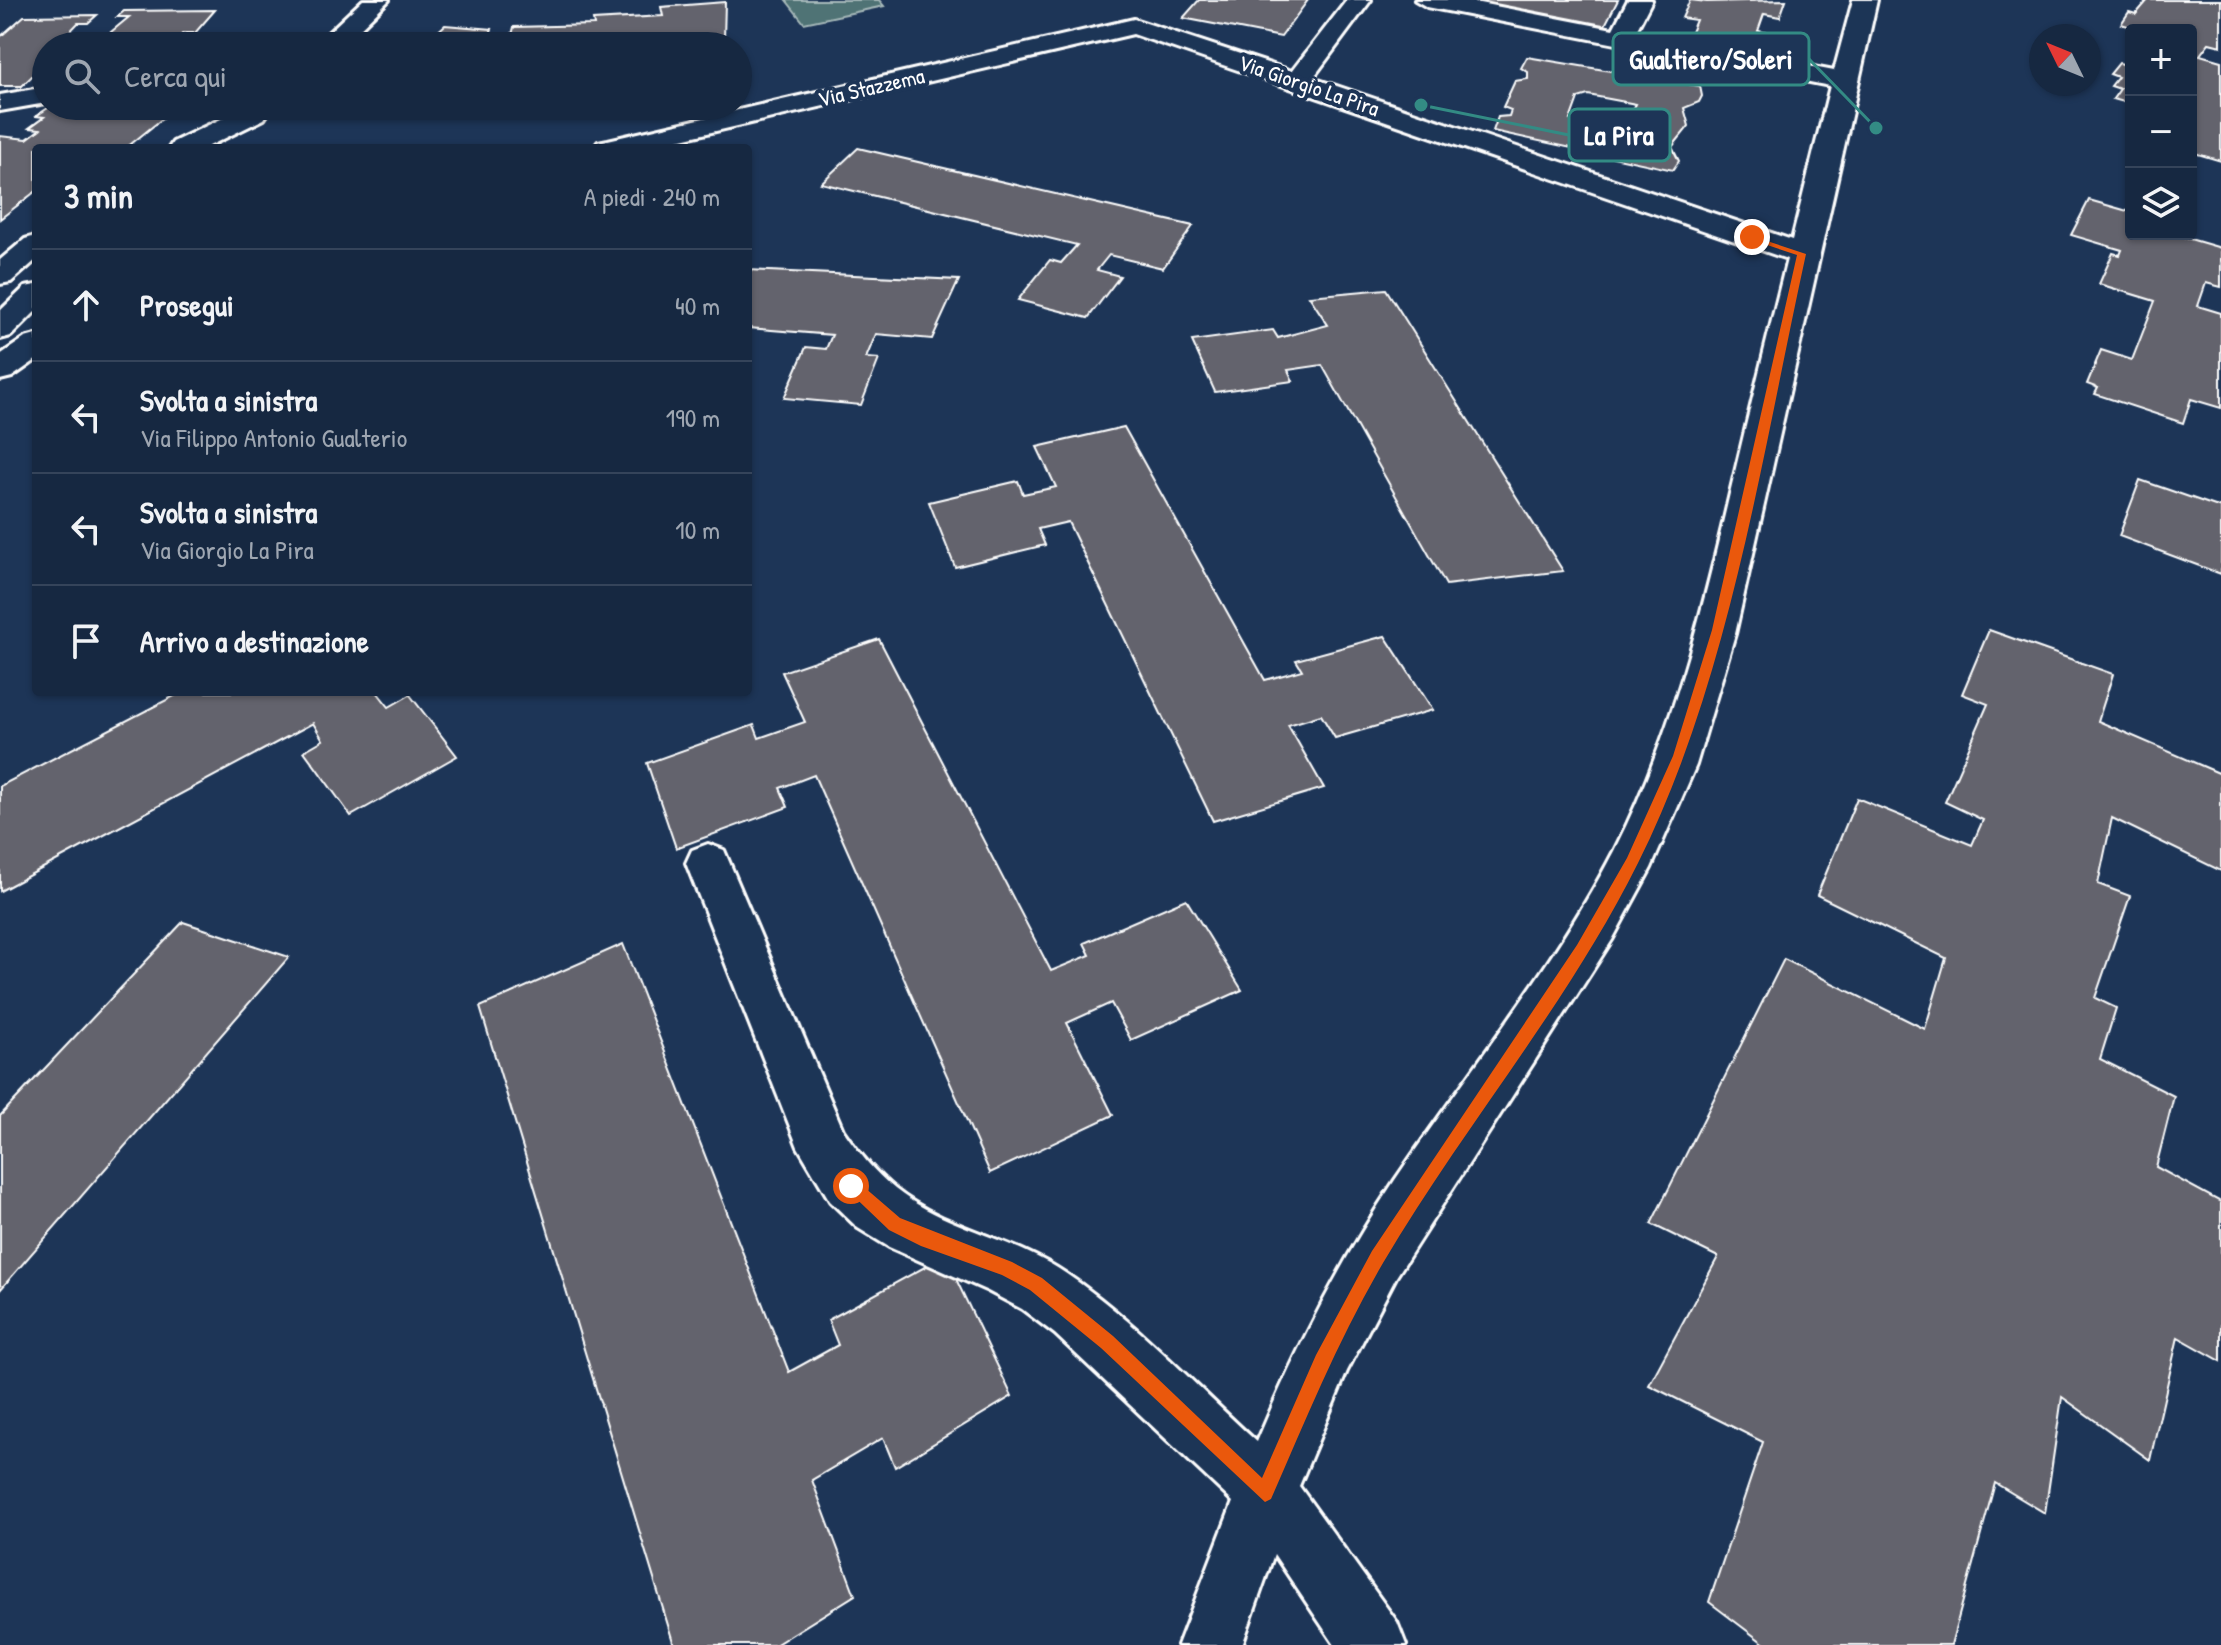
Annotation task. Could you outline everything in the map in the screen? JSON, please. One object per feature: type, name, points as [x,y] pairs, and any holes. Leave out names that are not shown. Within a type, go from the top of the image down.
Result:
[{"type":"street","points":[[342,32],[377,0]]},
{"type":"street","points":[[1298,81],[1359,0]]},
{"type":"street","points":[[1427,0],[1844,81]]},
{"type":"street","points":[[1620,39],[1640,0]]},
{"type":"street","points":[[1210,1645],[1265,1493],[1322,1361],[1378,1257],[1582,949],[1656,812],[1697,706],[1718,630],[1802,254],[1865,0]]},
{"type":"street","name":"Via Giorgio La Pira","points":[[1142,18],[1298,81],[1802,254]]},
{"type":"street","name":"Via Stazzema","points":[[752,113],[1142,18]]},
{"type":"street","points":[[0,103],[32,97]]},
{"type":"street","points":[[191,144],[239,120]]},
{"type":"street","points":[[223,144],[248,120]]},
{"type":"street","name":"Via Stazzema","points":[[624,144],[723,120]]},
{"type":"street","points":[[1,272],[32,248]]},
{"type":"street","points":[[0,329],[32,298]]},
{"type":"street","points":[[0,370],[32,348]]},
{"type":"street","points":[[708,863],[824,1147],[851,1186],[895,1224],[921,1238],[1006,1268],[1036,1284],[1107,1342],[1265,1493],[1374,1645]]},
{"type":"green space","points":[[786,0],[879,0],[884,6],[804,23]]},
{"type":"building","points":[[1199,0],[1308,0],[1281,37],[1183,18]]},
{"type":"building","points":[[1460,0],[1618,0],[1604,27]]},
{"type":"building","points":[[1690,0],[1786,0],[1780,17],[1764,14],[1758,31],[1770,33],[1762,56],[1687,42],[1696,20],[1682,18]]},
{"type":"building","points":[[2148,0],[2221,0],[2221,46],[2209,43],[2200,55],[2221,61],[2221,161],[2197,154],[2197,24],[2121,24],[2129,12],[2136,14]]},
{"type":"building","points":[[725,2],[724,32],[513,32],[514,27],[594,25],[593,20],[663,16],[661,7]]},
{"type":"building","points":[[215,10],[196,32],[111,32],[129,17],[117,17],[124,11]]},
{"type":"building","points":[[97,15],[88,23],[78,23],[69,32],[32,32],[32,76],[22,86],[0,86],[0,37],[24,16]]},
{"type":"building","points":[[445,25],[492,29],[491,32],[437,32]]},
{"type":"building","points":[[1527,57],[1700,86],[1702,96],[1699,102],[1684,108],[1689,126],[1672,147],[1679,161],[1673,170],[1493,131],[1498,117],[1509,116],[1511,110],[1503,107],[1515,81],[1528,79],[1528,72],[1521,68]],"holes":[[[1588,95],[1636,104],[1625,125],[1627,132],[1570,120],[1578,98]]]},
{"type":"building","points":[[2119,63],[2125,64],[2125,102],[2113,99],[2120,89],[2111,86],[2118,77],[2110,74]]},
{"type":"building","points":[[40,120],[161,120],[131,144],[32,144],[32,194],[0,219],[0,136],[27,139],[40,129],[29,128]]},
{"type":"building","points":[[858,148],[1193,226],[1163,268],[1109,255],[1097,270],[1120,276],[1088,318],[1018,300],[1050,260],[1061,263],[1077,245],[821,183]]},
{"type":"building","points":[[2089,200],[2125,210],[2125,240],[2194,240],[2221,248],[2221,287],[2206,283],[2198,306],[2221,313],[2221,408],[2191,399],[2183,423],[2095,394],[2098,388],[2087,384],[2101,350],[2132,360],[2155,301],[2099,284],[2113,253],[2120,255],[2122,250],[2071,235]]},
{"type":"building","points":[[752,270],[959,280],[932,339],[876,334],[866,358],[879,359],[861,405],[784,398],[806,347],[826,349],[832,335],[752,328]]},
{"type":"building","points":[[1386,289],[1563,571],[1446,585],[1322,365],[1288,370],[1293,381],[1215,392],[1192,341],[1273,330],[1278,338],[1328,325],[1309,296]]},
{"type":"building","points":[[1124,427],[1265,680],[1302,670],[1296,660],[1385,636],[1433,710],[1335,738],[1321,715],[1288,725],[1324,788],[1213,821],[1068,522],[1038,529],[1045,545],[955,567],[929,502],[1018,481],[1023,494],[1056,487],[1037,447]]},
{"type":"building","points":[[2140,480],[2221,508],[2221,574],[2119,536]]},
{"type":"building","points":[[1989,630],[2113,674],[2098,721],[2221,774],[2221,871],[2112,818],[2098,884],[2130,896],[2095,998],[2116,1008],[2100,1059],[2174,1096],[2156,1167],[2221,1202],[2221,1361],[2178,1337],[2150,1460],[2062,1397],[2045,1513],[1995,1483],[1951,1645],[1766,1645],[1709,1602],[1763,1442],[1649,1385],[1718,1257],[1651,1224],[1784,959],[1925,1029],[1946,958],[1817,895],[1857,798],[1972,845],[1983,820],[1945,802],[1988,704],[1962,694]]},
{"type":"building","points":[[879,639],[1051,971],[1090,955],[1084,943],[1186,899],[1242,990],[1131,1040],[1111,1003],[1067,1023],[1113,1115],[990,1173],[814,775],[780,788],[788,807],[676,848],[647,763],[754,725],[759,738],[805,722],[782,672]]},
{"type":"building","points":[[174,696],[380,696],[389,707],[411,696],[457,756],[351,816],[304,751],[323,740],[313,723],[0,891],[0,786]]},
{"type":"building","points":[[183,922],[289,957],[0,1290],[0,1116]]},
{"type":"building","points":[[623,944],[789,1372],[838,1345],[828,1320],[945,1256],[1012,1396],[895,1467],[883,1438],[812,1480],[855,1595],[775,1645],[674,1645],[480,1007]]},
{"type":"place","name":"La Pira","points":[[1421,105]]},
{"type":"place","name":"Gualtiero/Soleri","points":[[1876,128]]},
{"type":"route","points":[[851,1186],[869,1205],[921,1238],[1006,1268],[1036,1284],[1107,1342],[1265,1493],[1339,1326],[1399,1223],[1582,949],[1632,861],[1679,756],[1697,706],[1718,630],[1802,254],[1752,237]]}]
